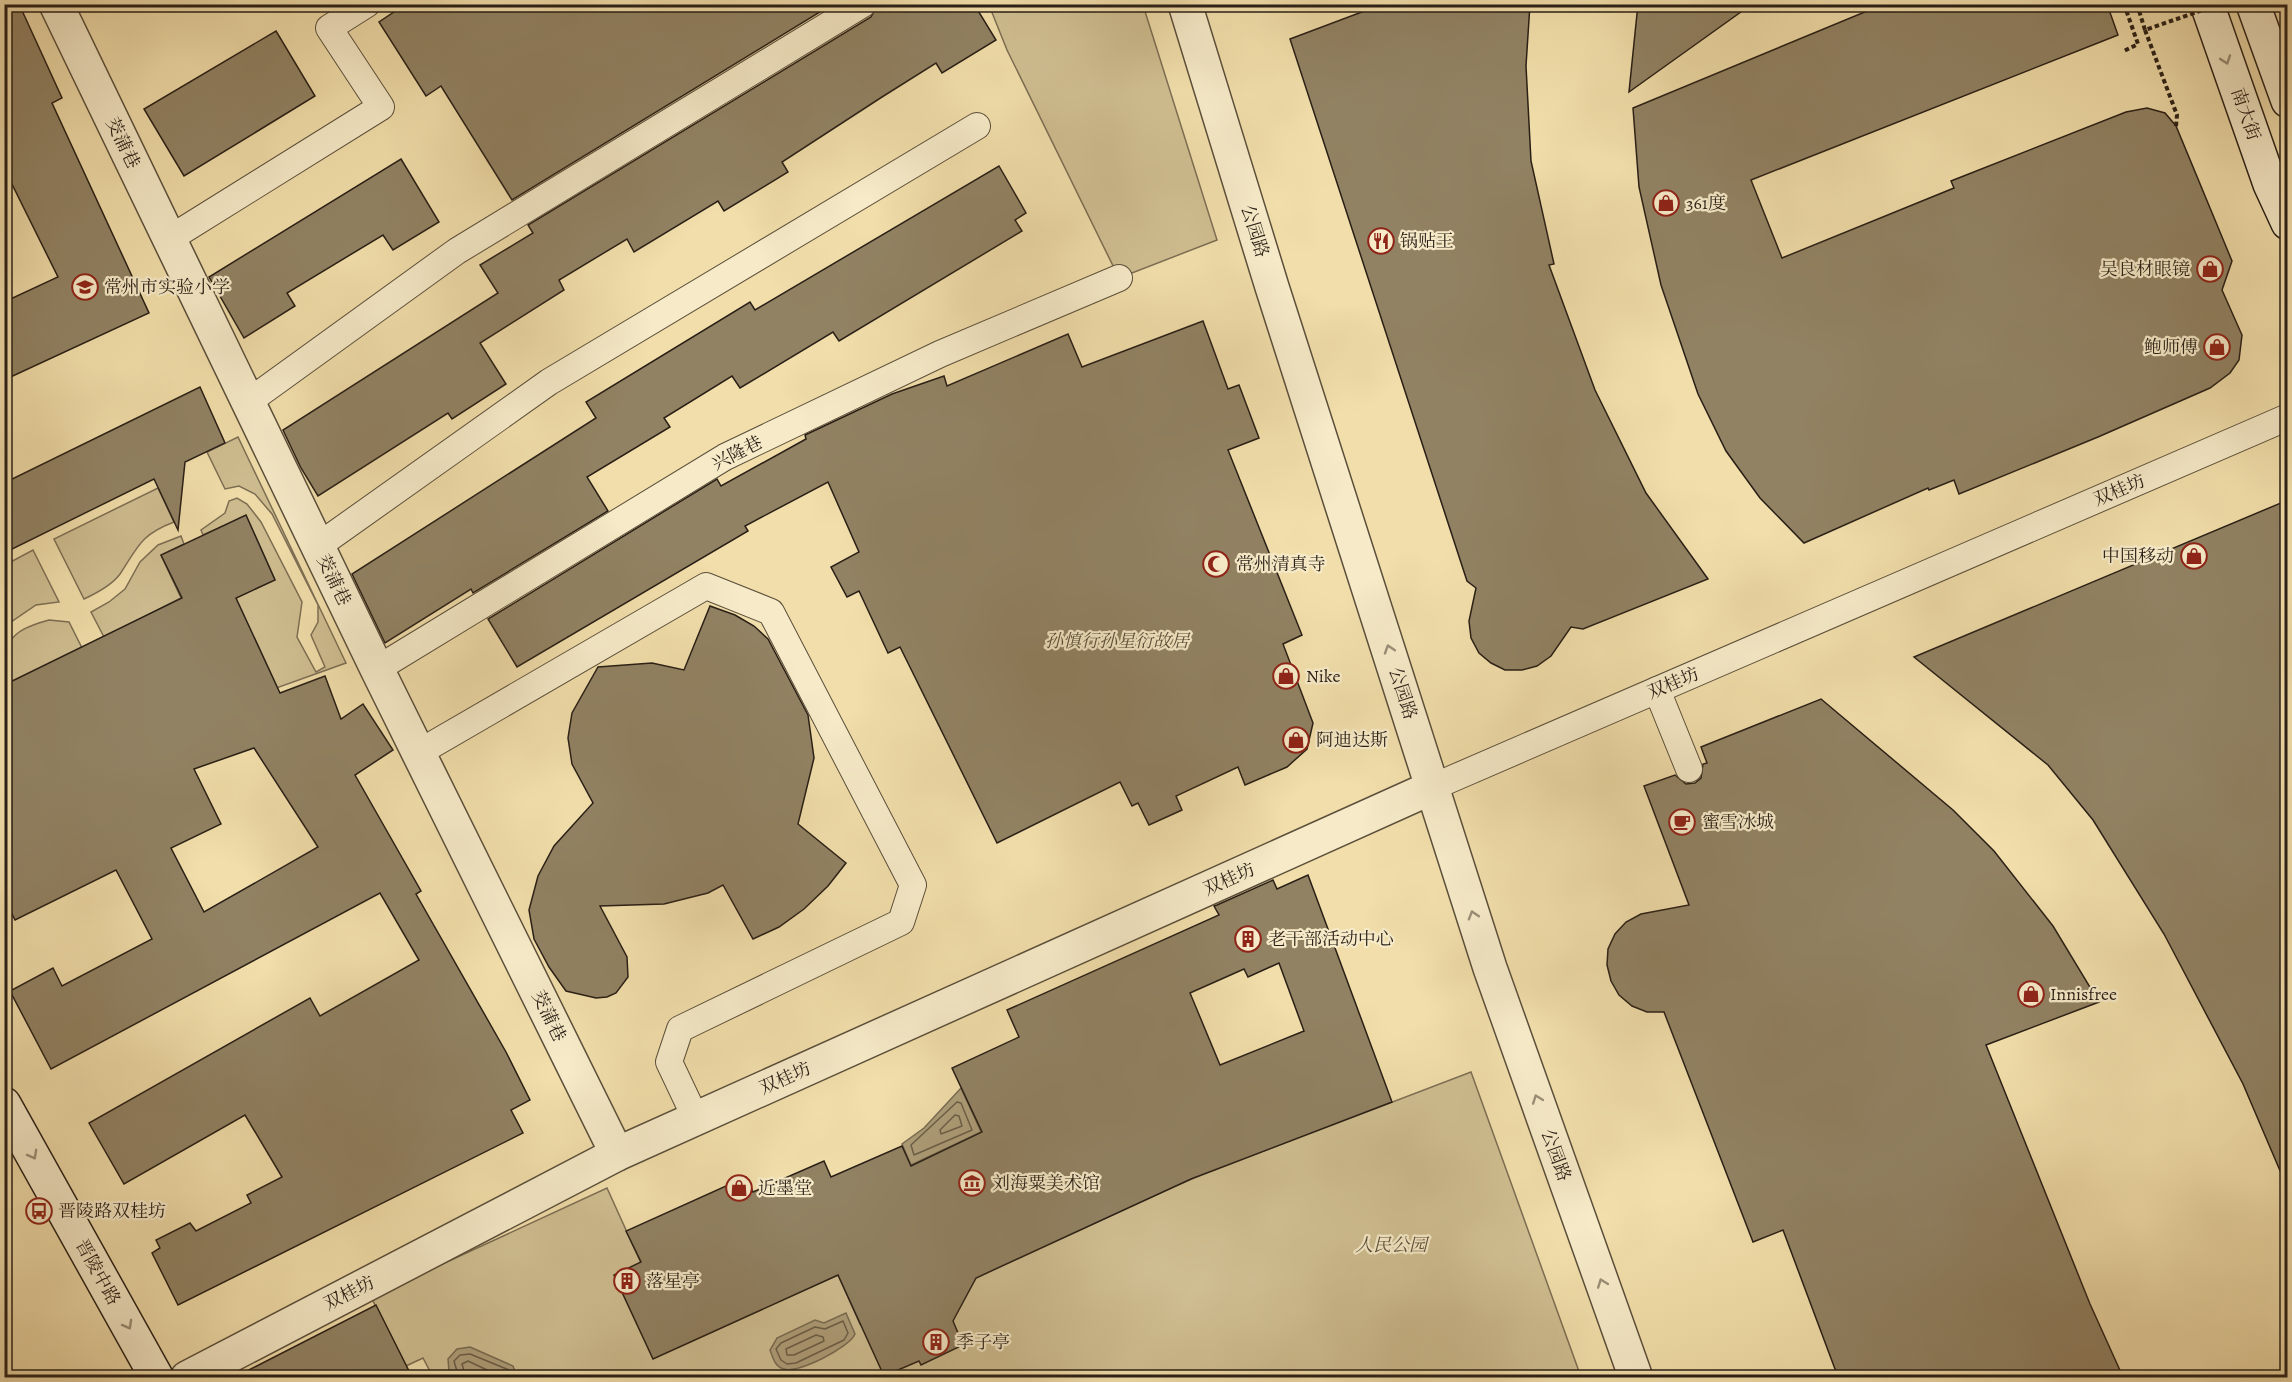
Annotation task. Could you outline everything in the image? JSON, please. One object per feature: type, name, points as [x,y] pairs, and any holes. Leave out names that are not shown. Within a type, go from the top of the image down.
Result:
[{"type":"street","name":"茭蒲巷","points":[[56,4],[377,669],[617,1154]]},
{"type":"street","name":"公园路","points":[[1185,4],[1272,287],[1490,968],[1636,1377]]},
{"type":"street","name":"南大街","points":[[2207,4],[2270,184],[2288,223]]},
{"type":"street","points":[[2253,4],[2288,101]]},
{"type":"street","name":"双桂坊","points":[[187,1377],[617,1154],[1433,787]]},
{"type":"street","name":"晋陵中路","points":[[4,1104],[157,1377]]},
{"type":"lane","points":[[169,239],[381,107],[329,28],[367,4]]},
{"type":"lane","points":[[248,402],[457,251],[862,4]]},
{"type":"lane","points":[[318,546],[549,382],[977,126]]},
{"type":"lane","name":"兴隆巷","points":[[377,669],[725,457],[940,354],[1119,278]]},
{"type":"lane","name":"双桂坊","points":[[1433,787],[2288,417]]},
{"type":"lane","points":[[418,753],[706,586],[771,612],[913,885],[901,922],[680,1029],[669,1062],[696,1119]]},
{"type":"lane","points":[[1657,690],[1689,769]]},
{"type":"path","points":[[2124,4],[2138,44],[2124,51]]},
{"type":"path","points":[[2137,4],[2177,115],[2176,126]]},
{"type":"path","points":[[2145,30],[2220,4]]},
{"type":"green space","points":[[989,5],[1143,5],[1217,240],[1119,278],[1007,50]]},
{"type":"green space","points":[[238,437],[346,663],[215,710],[236,598],[275,580],[246,516],[203,535],[201,530],[225,513],[229,501],[237,498],[247,504],[261,522],[302,602],[297,637],[316,672],[325,667],[311,635],[318,622],[318,605],[272,514],[255,494],[239,486],[225,489],[207,452]]},
{"type":"green space","points":[[158,488],[174,522],[147,537],[113,582],[84,599],[54,539]]},
{"type":"green space","points":[[181,536],[184,544],[161,555],[181,598],[104,637],[91,612],[109,602],[125,589],[140,562],[158,545]]},
{"type":"green space","points":[[33,550],[59,602],[36,605],[5,626],[5,565]]},
{"type":"green space","points":[[49,620],[69,622],[82,648],[5,685],[5,659],[10,642],[23,629]]},
{"type":"green space","name":"人民公园","points":[[1471,1072],[1581,1377],[433,1377],[423,1358],[406,1366],[371,1297],[607,1188],[679,1347],[838,1275],[860,1324],[893,1309],[904,1332],[961,1305],[976,1278],[1090,1224],[1196,1177]]},
{"type":"water","points":[[961,1088],[981,1132],[911,1165],[902,1144],[924,1128]]},
{"type":"water","points":[[846,1313],[855,1334],[844,1346],[811,1364],[800,1367],[784,1369],[776,1364],[770,1350],[777,1338],[815,1320],[824,1323]]},
{"type":"water","points":[[470,1347],[513,1366],[517,1377],[455,1377],[449,1372],[448,1359],[457,1349]]},
{"type":"building","points":[[4,4],[19,4],[62,98],[52,103],[149,313],[4,380],[4,302],[58,277],[4,168]]},
{"type":"building","points":[[406,4],[833,4],[512,200],[441,86],[426,96],[379,22]]},
{"type":"building","points":[[878,4],[974,4],[996,40],[942,73],[936,63],[782,162],[788,172],[724,211],[718,201],[634,252],[627,239],[559,280],[564,290],[480,343],[506,384],[452,419],[448,413],[318,496],[301,468],[283,430],[498,293],[480,265],[533,233],[528,225],[871,17]]},
{"type":"building","points":[[1383,4],[1530,4],[1526,66],[1531,161],[1554,264],[1549,265],[1595,390],[1646,493],[1708,579],[1583,629],[1571,627],[1551,656],[1537,666],[1522,670],[1505,670],[1491,663],[1479,653],[1471,638],[1469,621],[1476,588],[1467,581],[1290,39]]},
{"type":"building","points":[[1638,4],[1752,4],[1629,92]]},
{"type":"building","points":[[1884,4],[2107,4],[2118,35],[1751,180],[1782,258],[1954,188],[1951,181],[2126,112],[2147,108],[2165,113],[2176,126],[2232,261],[2222,290],[2242,335],[2239,360],[2230,373],[2210,388],[2098,437],[1959,494],[1954,480],[1929,490],[1928,488],[1804,543],[1760,498],[1726,451],[1698,394],[1661,285],[1639,187],[1633,108]]},
{"type":"building","points":[[276,31],[315,96],[184,176],[144,109]]},
{"type":"building","points":[[401,159],[439,222],[393,250],[383,235],[287,293],[295,306],[244,338],[209,277]]},
{"type":"building","points":[[999,166],[1026,213],[1015,220],[1022,231],[839,341],[833,332],[740,388],[732,376],[664,418],[670,427],[587,477],[608,511],[473,593],[471,589],[385,643],[352,574],[596,418],[586,402],[750,302],[755,310]]},
{"type":"building","points":[[1203,321],[1228,389],[1239,385],[1259,438],[1228,450],[1302,635],[1283,644],[1313,723],[1307,749],[1287,767],[1245,785],[1238,767],[1176,796],[1182,810],[1149,825],[1138,803],[1132,806],[1120,782],[997,843],[900,647],[888,653],[859,591],[847,597],[831,567],[859,552],[828,482],[745,526],[748,531],[517,667],[488,619],[717,479],[721,486],[806,439],[805,435],[892,394],[944,376],[947,386],[1068,334],[1082,367]]},
{"type":"building","points":[[200,387],[225,443],[185,462],[178,530],[154,479],[4,553],[4,483]]},
{"type":"building","points":[[2288,500],[2287,1187],[2243,1084],[2164,934],[2093,820],[2048,765],[1914,657]]},
{"type":"building","points":[[246,515],[275,580],[236,598],[280,693],[325,676],[341,719],[363,704],[393,750],[355,775],[421,891],[416,894],[506,1052],[530,1100],[511,1110],[523,1133],[178,1305],[152,1253],[160,1248],[156,1240],[190,1223],[196,1231],[251,1203],[247,1195],[282,1177],[245,1115],[124,1184],[89,1123],[310,998],[320,1016],[419,960],[380,893],[51,1069],[10,991],[53,968],[62,986],[152,939],[116,870],[15,920],[4,898],[4,685],[182,598],[161,555]],"holes":[[[254,748],[318,847],[204,912],[171,848],[221,824],[194,769]]]},
{"type":"building","points":[[710,606],[735,615],[754,626],[768,639],[808,715],[814,758],[798,824],[846,863],[828,886],[804,909],[779,927],[753,939],[723,885],[708,893],[664,904],[600,906],[627,957],[628,977],[616,993],[607,997],[596,998],[566,991],[549,967],[534,939],[529,910],[538,876],[554,846],[593,803],[572,764],[568,738],[572,713],[598,667],[652,663],[684,670]]},
{"type":"building","points":[[1821,699],[1953,810],[1994,851],[2053,926],[2099,1002],[1986,1045],[2090,1304],[2123,1377],[1838,1377],[1783,1230],[1753,1242],[1664,1012],[1647,1012],[1632,1006],[1619,995],[1611,981],[1607,965],[1608,949],[1615,934],[1626,922],[1641,914],[1689,905],[1644,786],[1675,775],[1686,784],[1695,783],[1701,778],[1703,764],[1707,763],[1701,747]]},
{"type":"building","points":[[1308,875],[1392,1102],[1191,1179],[976,1278],[953,1321],[963,1345],[921,1365],[919,1361],[884,1376],[838,1275],[653,1359],[614,1275],[641,1262],[626,1231],[746,1177],[753,1192],[824,1161],[831,1177],[902,1146],[911,1166],[982,1132],[952,1068],[1019,1037],[1007,1010],[1219,915],[1214,906],[1273,880],[1277,889]],"holes":[[[1279,963],[1304,1031],[1220,1065],[1190,993],[1244,969],[1248,977]]]},
{"type":"building","points":[[376,1305],[412,1377],[235,1377]]},
{"type":"place","name":"361度","points":[[1666,203]]},
{"type":"place","name":"锅贴王","points":[[1381,241]]},
{"type":"place","name":"吴良材眼镜","points":[[2210,269]]},
{"type":"place","name":"常州市实验小学","points":[[85,287]]},
{"type":"place","name":"鲍师傅","points":[[2217,347]]},
{"type":"place","name":"中国移动","points":[[2194,556]]},
{"type":"place","name":"常州清真寺","points":[[1216,564]]},
{"type":"place","name":"Nike","points":[[1286,676]]},
{"type":"place","name":"阿迪达斯","points":[[1296,740]]},
{"type":"place","name":"蜜雪冰城","points":[[1682,822]]},
{"type":"place","name":"老干部活动中心","points":[[1248,939]]},
{"type":"place","name":"Innisfree","points":[[2031,994]]},
{"type":"place","name":"刘海粟美术馆","points":[[972,1183]]},
{"type":"place","name":"近墨堂","points":[[739,1188]]},
{"type":"place","name":"晋陵路双桂坊","points":[[39,1211]]},
{"type":"place","name":"落星亭","points":[[627,1281]]},
{"type":"place","name":"季子亭","points":[[936,1342]]},
{"type":"park label","name":"孙慎行孙星衍故居","points":[[1117,641]]}]
